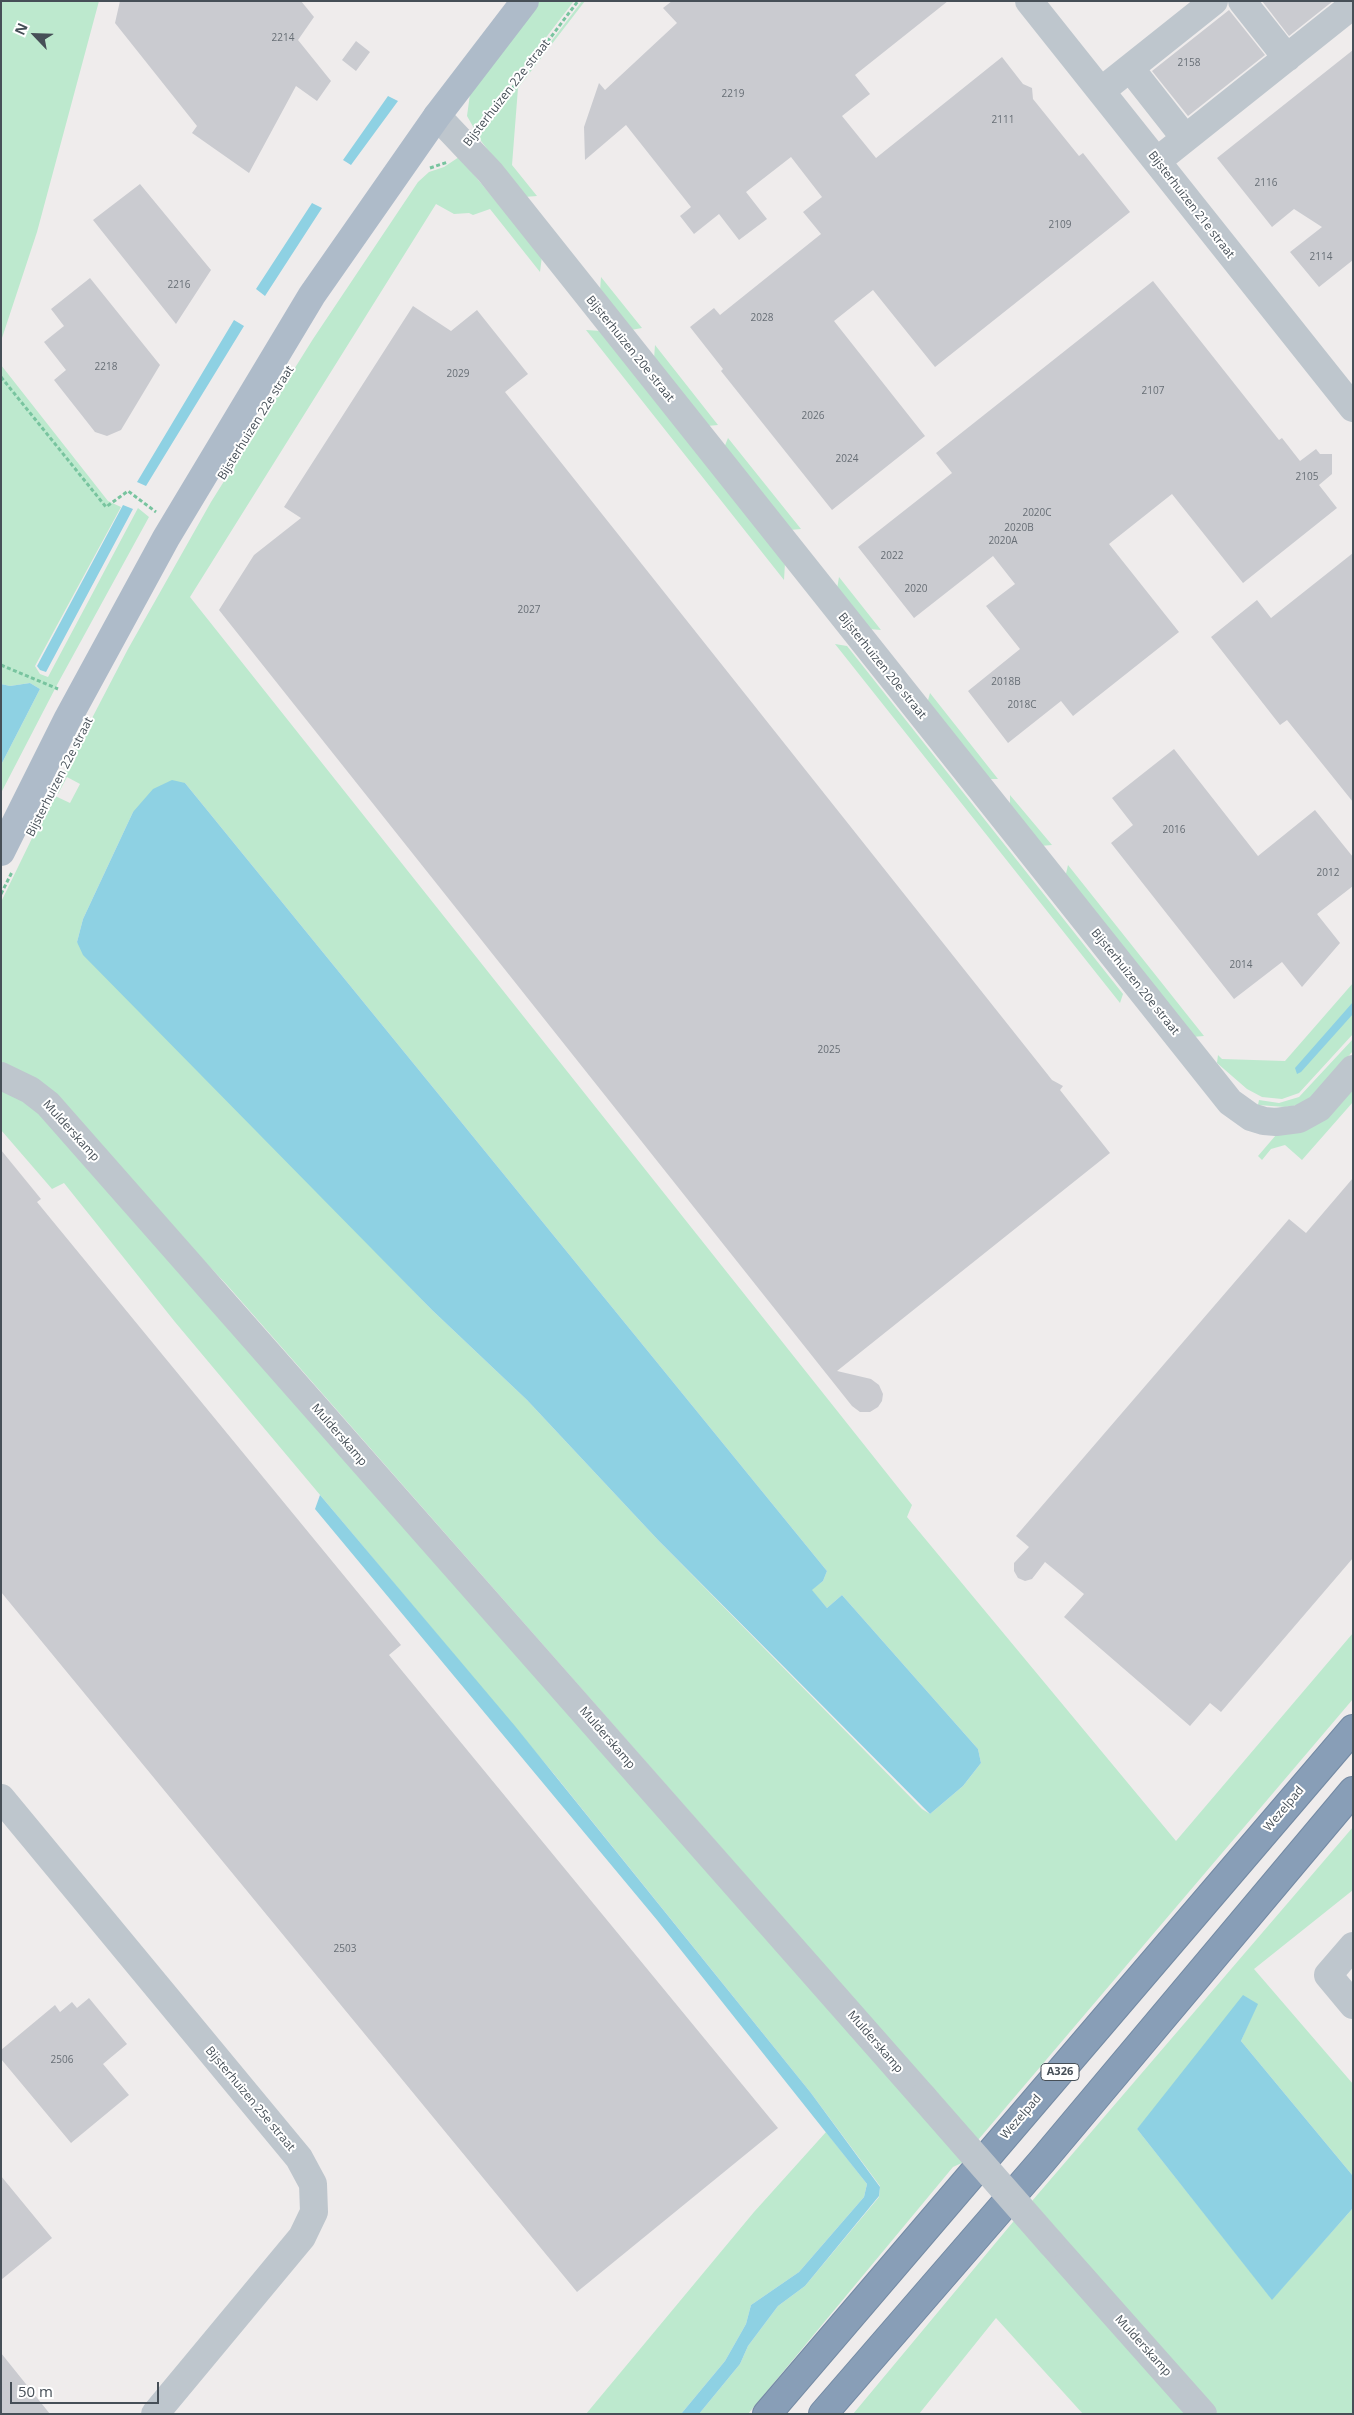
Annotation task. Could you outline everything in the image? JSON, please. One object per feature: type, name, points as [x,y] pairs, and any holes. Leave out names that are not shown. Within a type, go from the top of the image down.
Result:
[{"type":"highway","name":"Wezelpad","points":[[767,2414],[1353,1729]]},
{"type":"highway","points":[[823,2414],[1043,2160],[1353,1791]]},
{"type":"main road","name":"Bijsterhuizen 22e straat","points":[[7,860],[67,720],[166,538],[312,295],[437,116],[525,1]]},
{"type":"street","name":"Bijsterhuizen 21e straat","points":[[1029,1],[1353,408]]},
{"type":"street","points":[[1101,91],[1214,1]]},
{"type":"street","points":[[1242,1],[1287,58]]},
{"type":"street","points":[[1157,161],[1353,5]]},
{"type":"street","points":[[1130,68],[1186,138]]},
{"type":"street","name":"Bijsterhuizen 20e straat","points":[[437,116],[490,172],[1230,1102],[1251,1117],[1264,1121],[1289,1122],[1299,1120],[1320,1108],[1353,1069]]},
{"type":"street","name":"Mulderskamp","points":[[1,1076],[30,1090],[48,1104],[1203,2414]]},
{"type":"street","name":"Bijsterhuizen 25e straat","points":[[1,1798],[299,2158],[312,2184],[314,2212],[302,2237],[155,2414]]},
{"type":"street","points":[[1353,1946],[1328,1975],[1353,2005]]},
{"type":"path","name":"Bijsterhuizen 22e straat","points":[[427,170],[445,164],[467,146],[578,1]]},
{"type":"path","points":[[1,376],[106,507],[128,492],[156,512]]},
{"type":"path","points":[[1,665],[59,690]]},
{"type":"path","points":[[1,894],[7,860]]},
{"type":"green space","points":[[1,1],[99,1],[37,232],[1,341]]},
{"type":"green space","points":[[538,1],[574,1],[475,130],[467,116],[470,94]]},
{"type":"green space","points":[[582,1],[585,1],[518,88],[512,165],[537,196],[524,197],[478,137]]},
{"type":"green space","points":[[459,157],[542,256],[540,272],[490,209],[473,215],[469,213],[454,214],[436,204],[190,597],[912,1505],[907,1517],[1176,1841],[1353,1633],[1353,1699],[978,2140],[227,1285],[51,1099],[1,1070],[1,902],[53,795],[70,803],[80,784],[67,777],[58,794],[55,792],[128,649],[211,502],[313,339],[418,182],[429,172],[444,167]],"holes":[[[185,783],[827,1571],[823,1581],[811,1590],[827,1608],[842,1595],[978,1749],[981,1763],[963,1786],[930,1814],[922,1809],[658,1540],[527,1400],[432,1310],[77,942],[83,919],[133,812]]]},
{"type":"green space","points":[[601,277],[642,328],[631,330],[600,291]]},
{"type":"green space","points":[[586,330],[601,331],[785,563],[784,580]]},
{"type":"green space","points":[[655,345],[718,425],[707,426],[654,359]]},
{"type":"green space","points":[[1,365],[108,501],[121,507],[35,666],[40,674],[48,677],[138,508],[149,517],[58,683],[1,793],[1,765],[40,689],[30,683],[10,686],[1,684]]},
{"type":"green space","points":[[728,438],[801,529],[790,530],[724,448]]},
{"type":"green space","points":[[839,577],[881,630],[869,629],[837,589]]},
{"type":"green space","points":[[835,644],[847,646],[1123,994],[1120,1003]]},
{"type":"green space","points":[[930,693],[998,779],[987,779],[927,704]]},
{"type":"green space","points":[[1010,795],[1052,845],[1040,846],[1010,807]]},
{"type":"green space","points":[[1068,865],[1204,1036],[1192,1037],[1065,878]]},
{"type":"green space","points":[[1353,983],[1353,1034],[1299,1093],[1282,1099],[1262,1097],[1247,1089],[1217,1063],[1218,1055],[1222,1059],[1285,1061]]},
{"type":"green space","points":[[1353,1039],[1353,1051],[1313,1096],[1299,1105],[1285,1107],[1258,1105],[1259,1100],[1279,1103],[1299,1097]]},
{"type":"green space","points":[[1,1081],[22,1091],[966,2161],[953,2167],[748,2414],[699,2414],[740,2364],[748,2346],[778,2306],[805,2286],[879,2197],[880,2186],[811,2093],[554,1774],[175,1322],[64,1183],[52,1189],[1,1130]]},
{"type":"green space","points":[[1353,1085],[1353,1102],[1302,1160],[1285,1145],[1271,1149],[1262,1160],[1258,1156],[1276,1135]]},
{"type":"green space","points":[[1353,1827],[1353,1890],[1254,1969],[1353,2084],[1353,2176],[1241,2041],[1257,2004],[1137,2129],[1272,2299],[1353,2208],[1353,2414],[1218,2414],[1032,2201]]},
{"type":"green space","points":[[826,2132],[867,2184],[864,2197],[799,2272],[751,2305],[746,2324],[725,2361],[681,2414],[586,2414],[754,2212]]},
{"type":"green space","points":[[1018,2216],[1188,2414],[1083,2414],[996,2318],[919,2414],[853,2414]]},
{"type":"water","points":[[388,96],[398,101],[351,165],[343,160]]},
{"type":"water","points":[[312,203],[322,208],[265,296],[256,289]]},
{"type":"water","points":[[234,320],[244,326],[146,486],[137,482]]},
{"type":"water","points":[[123,505],[133,509],[46,672],[40,670],[37,666]]},
{"type":"water","points":[[30,683],[40,689],[1,765],[1,684],[10,686]]},
{"type":"water","points":[[172,780],[185,783],[827,1571],[823,1581],[812,1590],[827,1608],[842,1595],[978,1749],[981,1763],[963,1786],[930,1814],[658,1540],[527,1400],[432,1310],[83,955],[77,942],[83,919],[133,812],[153,789]]},
{"type":"water","points":[[1353,1002],[1353,1014],[1301,1072],[1297,1074],[1295,1068]]},
{"type":"water","points":[[320,1495],[515,1726],[811,2093],[880,2187],[879,2196],[805,2286],[778,2306],[748,2346],[740,2364],[699,2414],[681,2414],[725,2361],[746,2324],[751,2305],[799,2272],[864,2197],[867,2184],[657,1920],[315,1509]]},
{"type":"water","points":[[1243,1995],[1258,2004],[1241,2041],[1353,2176],[1353,2208],[1272,2300],[1137,2129]]},
{"type":"building","points":[[120,1],[301,1],[314,17],[298,40],[331,81],[317,101],[296,86],[249,173],[192,133],[197,126],[115,23]]},
{"type":"building","points":[[672,1],[948,1],[855,75],[870,94],[842,116],[876,158],[1002,57],[1023,84],[1032,88],[1033,99],[1079,156],[1083,153],[1130,212],[935,367],[873,290],[834,321],[925,436],[832,510],[721,371],[723,369],[690,327],[714,308],[720,315],[821,234],[803,212],[822,197],[791,157],[746,192],[767,219],[739,240],[719,214],[694,234],[680,216],[691,207],[626,125],[585,160],[584,127],[599,83],[605,90],[677,23],[663,8]]},
{"type":"building","points":[[1262,1],[1333,1],[1289,36]]},
{"type":"building","points":[[1229,10],[1265,55],[1188,116],[1152,71]]},
{"type":"building","points":[[356,41],[370,52],[356,71],[342,60]]},
{"type":"building","points":[[1353,50],[1353,260],[1319,287],[1290,252],[1322,227],[1294,209],[1272,227],[1217,158]]},
{"type":"building","points":[[140,184],[211,270],[176,324],[93,220]]},
{"type":"building","points":[[90,278],[160,365],[121,430],[107,436],[95,432],[54,380],[66,370],[44,342],[64,326],[51,309]]},
{"type":"building","points":[[1153,281],[1279,440],[1282,438],[1300,461],[1316,449],[1320,454],[1332,454],[1332,474],[1319,485],[1337,508],[1243,583],[1172,494],[1109,544],[1179,632],[1073,716],[1061,701],[1008,743],[968,691],[1020,649],[986,606],[1015,584],[993,556],[914,618],[858,547],[952,473],[936,453]]},
{"type":"building","points":[[413,306],[451,331],[477,310],[528,374],[505,392],[1052,1080],[1063,1086],[1060,1090],[1110,1153],[837,1371],[871,1379],[879,1385],[883,1394],[882,1401],[878,1407],[870,1412],[860,1412],[852,1406],[219,610],[254,555],[301,518],[284,507]]},
{"type":"building","points":[[1353,553],[1353,802],[1287,720],[1280,725],[1211,637],[1257,600],[1271,618]]},
{"type":"building","points":[[1174,749],[1258,856],[1315,810],[1353,857],[1353,886],[1317,914],[1340,943],[1302,987],[1282,962],[1234,999],[1111,843],[1133,825],[1112,798]]},
{"type":"building","points":[[1,1150],[41,1199],[37,1202],[401,1645],[389,1655],[778,2128],[577,2292],[1,1592]]},
{"type":"building","points":[[1353,1178],[1353,1558],[1221,1712],[1210,1703],[1190,1726],[1064,1617],[1084,1594],[1045,1562],[1032,1579],[1025,1581],[1018,1578],[1014,1571],[1014,1563],[1029,1547],[1016,1536],[1289,1219],[1306,1233]]},
{"type":"building","points":[[89,1998],[127,2044],[103,2064],[129,2095],[71,2143],[1,2059],[1,2050],[55,2005],[60,2012],[72,2002],[77,2008]]},
{"type":"building","points":[[1,2176],[52,2238],[1,2280]]},
{"type":"building","points":[[1,2353],[50,2414],[1,2414]]}]
